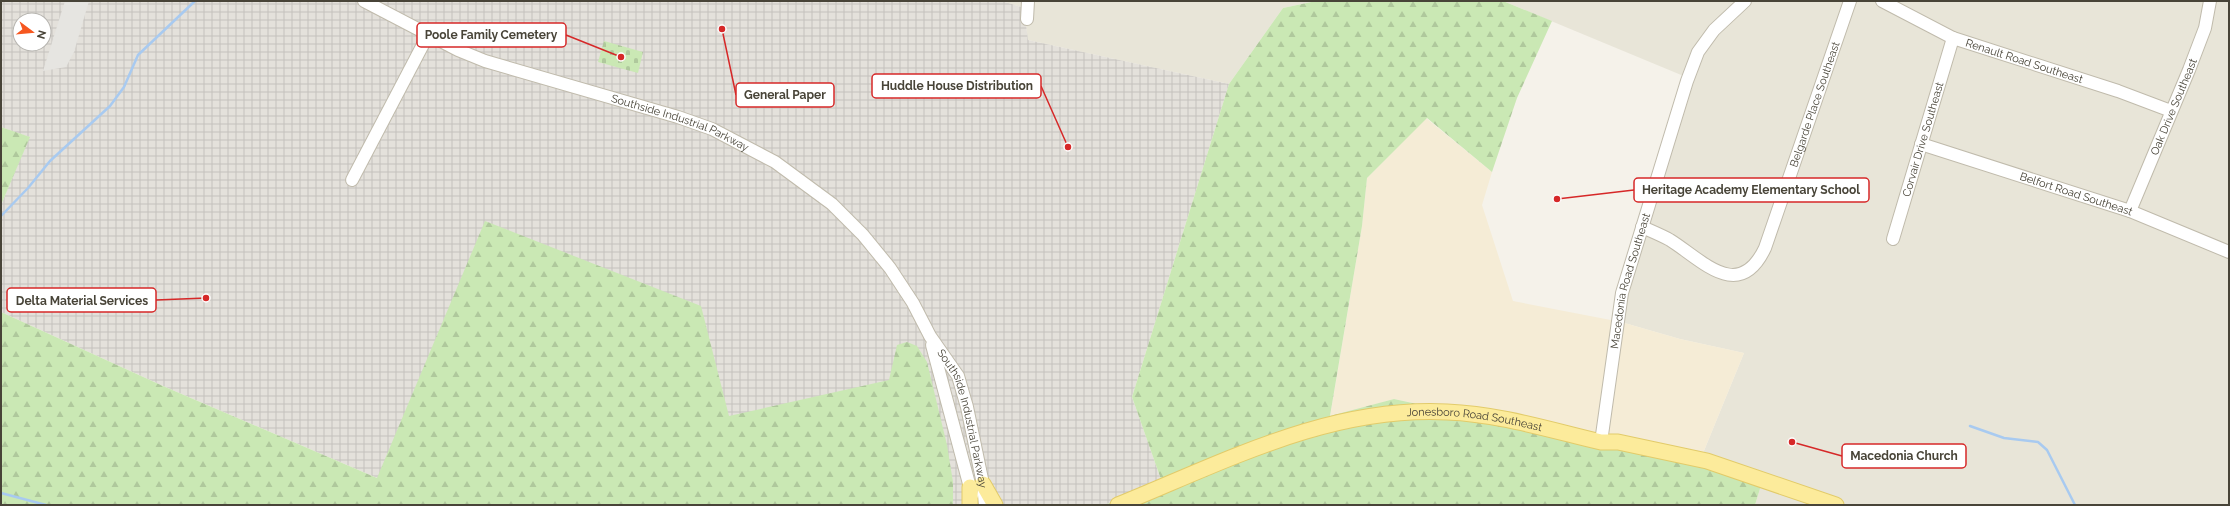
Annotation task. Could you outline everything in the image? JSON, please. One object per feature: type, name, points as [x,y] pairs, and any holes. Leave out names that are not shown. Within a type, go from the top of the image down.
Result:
[{"type":"main road","name":"Jonesboro Road Southeast","points":[[1118,505],[1278,438],[1320,426],[1378,414],[1415,411],[1475,414],[1601,442],[1618,442],[1707,461],[1836,505]]},
{"type":"main road","points":[[970,505],[977,486],[995,505]]},
{"type":"street","name":"Southside Industrial Parkway","points":[[364,1],[428,35],[485,61],[678,117],[712,129],[744,144],[775,162],[832,204],[863,235],[890,268],[913,304],[930,336],[958,376],[975,446],[977,486],[974,505]]},
{"type":"street","points":[[1027,19],[1028,1]]},
{"type":"street","name":"Macedonia Road Southeast","points":[[1601,442],[1619,305],[1687,81],[1698,52],[1714,30],[1745,1]]},
{"type":"street","name":"Belgarde Place Southeast","points":[[1642,227],[1670,240],[1700,262],[1721,274],[1739,274],[1754,266],[1765,248],[1850,1]]},
{"type":"street","name":"Renault Road Southeast","points":[[1882,1],[1952,38],[2118,91],[2172,111]]},
{"type":"street","name":"Oak Drive Southeast","points":[[2130,211],[2205,28],[2210,1]]},
{"type":"street","points":[[352,180],[428,35]]},
{"type":"street","name":"Corvair Drive Southeast","points":[[1893,240],[1952,38]]},
{"type":"street","name":"Belfort Road Southeast","points":[[1921,144],[2130,211],[2229,252]]},
{"type":"street","name":"Southside Industrial Parkway","points":[[930,336],[960,450],[984,505]]},
{"type":"street","points":[[960,450],[975,446]]},
{"type":"shaded area","points":[[1,1],[1002,1],[1024,8],[1028,40],[1229,84],[1132,397],[1164,488],[1103,505],[422,505],[377,478],[163,386],[1,312],[1,205],[29,137],[1,127]]},
{"type":"shaded area","points":[[65,1],[89,1],[74,52],[66,67],[43,71],[49,52],[52,52],[52,42]]},
{"type":"shaded area","points":[[1002,1],[1316,1],[1283,8],[1229,84],[1028,40],[1024,8]]},
{"type":"shaded area","points":[[1503,1],[2229,1],[2229,505],[1755,505],[1763,479],[1699,463],[1744,353],[1680,339],[1621,322],[1686,77]]},
{"type":"shaded area","points":[[1426,118],[1492,172],[1482,205],[1513,301],[1621,322],[1680,339],[1744,353],[1699,463],[1394,399],[1330,417],[1362,226],[1367,178]]},
{"type":"green space","points":[[1316,1],[1503,1],[1552,21],[1517,98],[1492,172],[1427,118],[1367,178],[1362,226],[1330,416],[1394,399],[1763,479],[1755,505],[1103,505],[1164,488],[1132,397],[1229,84],[1283,8]]},
{"type":"green space","points":[[604,41],[643,52],[638,73],[598,62]]},
{"type":"green space","points":[[1,127],[30,137],[1,205]]},
{"type":"green space","points":[[485,221],[701,306],[729,416],[889,380],[897,345],[907,342],[917,346],[927,362],[947,445],[953,482],[953,505],[1,505],[1,312],[163,386],[377,478]]},
{"type":"waterway","points":[[1,216],[28,188],[50,161],[110,106],[124,87],[138,55],[195,1]]},
{"type":"waterway","points":[[1970,426],[2004,438],[2038,442],[2047,450],[2075,505]]},
{"type":"waterway","points":[[1,493],[46,505]]},
{"type":"place","name":"General Paper","points":[[722,29]]},
{"type":"place","name":"Poole Family Cemetery","points":[[621,57]]},
{"type":"place","name":"Huddle House Distribution","points":[[1068,147]]},
{"type":"place","name":"Heritage Academy Elementary School","points":[[1557,199]]},
{"type":"place","name":"Delta Material Services","points":[[206,298]]},
{"type":"place","name":"Macedonia Church","points":[[1792,442]]}]
